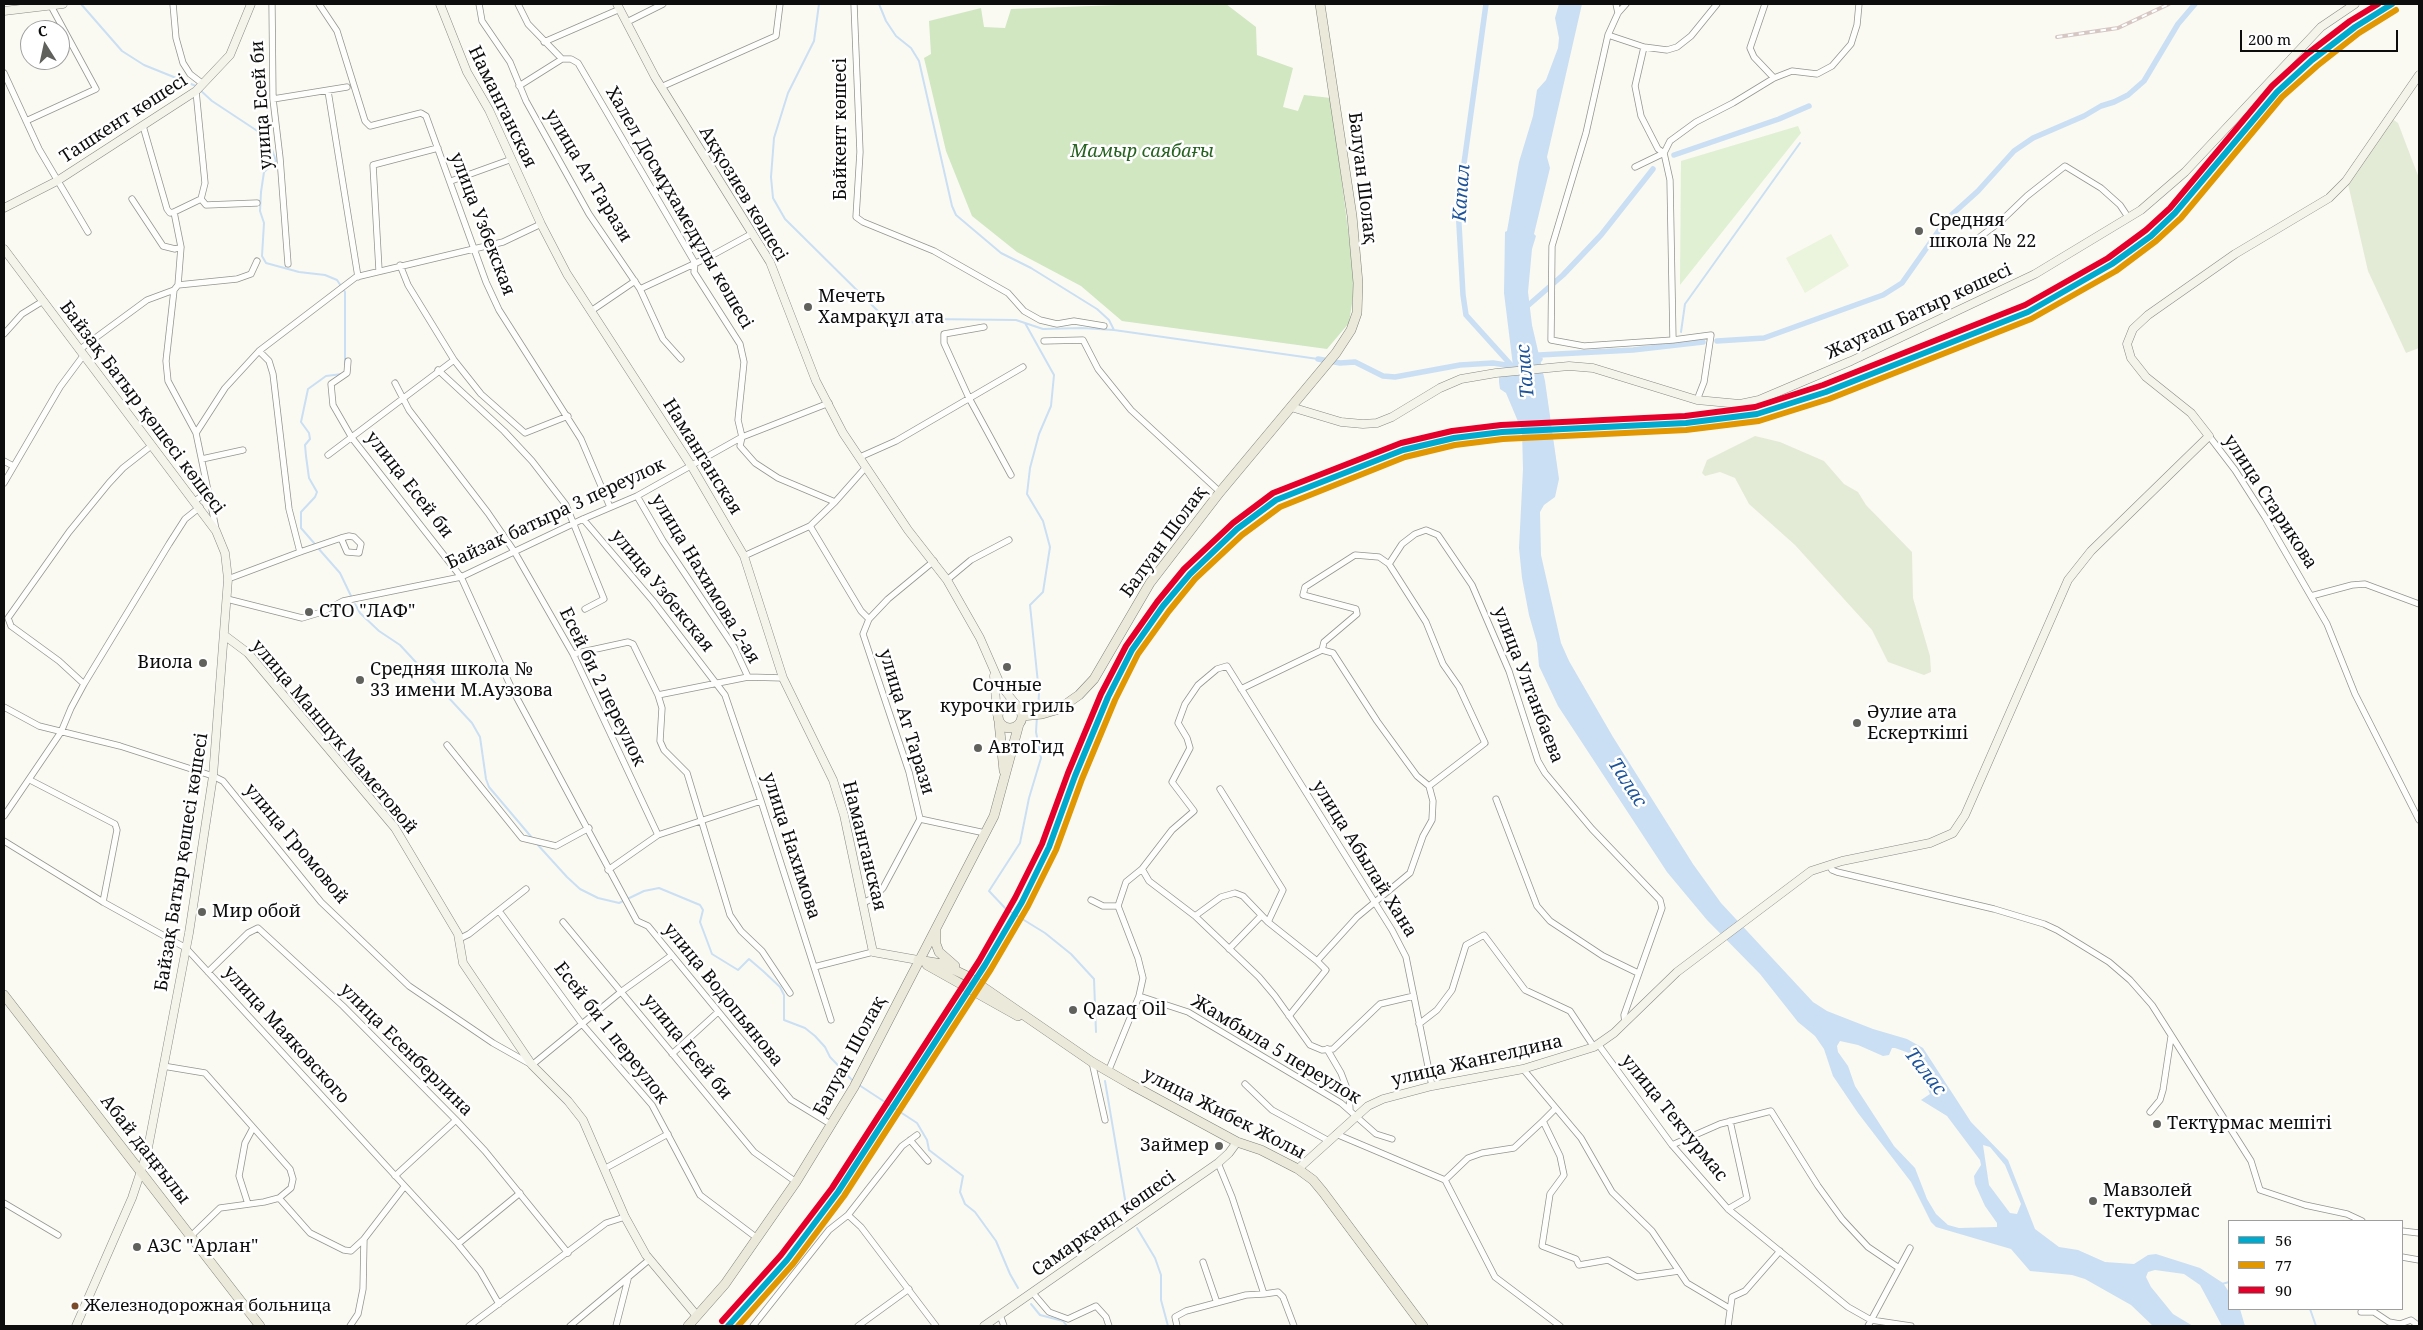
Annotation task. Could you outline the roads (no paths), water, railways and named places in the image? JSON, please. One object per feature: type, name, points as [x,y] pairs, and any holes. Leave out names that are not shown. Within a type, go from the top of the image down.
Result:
[{"type":"main road","name":"Балуан Шолақ","points":[[688,1326],[725,1284],[796,1182],[832,1125],[872,1053],[918,960],[985,833],[999,802],[1021,720],[1059,709],[1079,695],[1094,679],[1150,583],[1220,492],[1336,353],[1351,330],[1357,313],[1358,283],[1352,216],[1320,4]]},
{"type":"main road","points":[[1005,704],[1012,704],[1018,707],[1021,720],[1008,728],[998,718],[1005,704]]},
{"type":"main road","name":"Балуан Шолақ","points":[[998,718],[1004,779]]},
{"type":"main road","points":[[936,926],[935,937],[940,952],[967,976]]},
{"type":"main road","name":"улица Жибек Жолы","points":[[918,960],[942,964],[967,976],[995,993],[1040,1028]]},
{"type":"main road","name":"улица Жибек Жолы","points":[[918,960],[1040,1028],[1108,1072],[1237,1142],[1286,1161],[1298,1169],[1323,1192],[1419,1324]]},
{"type":"main road","name":"Абай даңғылы","points":[[4,995],[260,1326]]},
{"type":"street","points":[[4,11],[64,4]]},
{"type":"street","points":[[173,4],[176,38],[183,63],[190,74],[203,84]]},
{"type":"street","name":"Ташкент көшесі","points":[[4,208],[57,181],[196,91],[230,55],[251,4]]},
{"type":"street","name":"улица Есей би","points":[[272,4],[273,99],[280,158],[288,264]]},
{"type":"street","name":"улица Узбекская","points":[[319,4],[338,31],[365,121],[373,127],[421,113],[426,116],[476,249],[486,282],[499,310],[581,439],[610,507]]},
{"type":"street","name":"Наманганская","points":[[440,4],[467,72],[489,110],[567,274],[692,467],[744,556],[783,678],[833,780],[844,814],[873,952]]},
{"type":"street","name":"улица Ат Тарази","points":[[479,4],[482,21],[510,62],[519,86],[589,214],[640,289],[663,339],[681,359]]},
{"type":"street","name":"Халел Досмұхамедұлы көшесі","points":[[518,4],[528,24],[544,42],[562,59],[571,59],[578,63],[695,263],[694,272],[740,344],[744,362],[738,420],[742,437],[740,446],[755,463],[799,488],[835,502]]},
{"type":"street","points":[[627,22],[663,4]]},
{"type":"street","points":[[661,87],[776,36],[780,4]]},
{"type":"street","name":"Байкент көшесі","points":[[854,4],[860,152],[856,217],[863,222],[942,256],[1008,293],[1024,311],[1040,320],[1057,324],[1074,321],[1104,326]]},
{"type":"street","points":[[1616,4],[1618,13]]},
{"type":"street","points":[[1626,4],[1618,13],[1608,35],[1586,133],[1552,246],[1551,340],[1584,346],[1673,340],[1711,335],[1704,382],[1697,400]]},
{"type":"street","points":[[1608,35],[1644,47],[1667,50],[1677,47],[1691,36],[1716,4]]},
{"type":"street","points":[[1765,4],[1750,48],[1754,57],[1774,78]]},
{"type":"street","points":[[1673,340],[1670,190],[1664,153],[1670,141],[1678,133],[1774,78],[1792,71],[1817,74],[1832,66],[1851,44],[1857,25],[1859,4]]},
{"type":"street","name":"Жауғаш Батыр көшесі","points":[[1291,407],[1341,422],[1363,424],[1377,422],[1399,414],[1440,388],[1461,379],[1554,367],[1593,368],[1697,400],[1740,404],[1759,400],[1791,388],[2035,274],[2128,217],[2163,192],[2185,172],[2301,46],[2341,8],[2355,4]]},
{"type":"street","points":[[26,121],[96,89],[51,6]]},
{"type":"street","points":[[544,42],[618,6]]},
{"type":"street","name":"Аққозиев көшесі","points":[[618,6],[661,87],[770,262],[816,381],[844,433],[908,530],[947,580],[980,638],[1001,686],[1018,707]]},
{"type":"street","points":[[1644,47],[1636,76],[1636,97],[1641,116],[1651,138],[1658,149],[1664,153]]},
{"type":"street","points":[[519,86],[562,59]]},
{"type":"street","points":[[4,73],[57,181],[88,232]]},
{"type":"street","name":"улица Старикова","points":[[2419,75],[2382,126],[2346,181],[2329,198],[2235,254],[2148,315],[2133,329],[2127,344],[2130,358],[2146,377],[2191,413],[2210,436],[2260,509],[2327,624],[2355,694],[2419,820]]},
{"type":"street","points":[[273,99],[348,87]]},
{"type":"street","points":[[196,91],[204,183],[201,198],[206,205],[257,203]]},
{"type":"street","points":[[328,91],[358,276]]},
{"type":"street","points":[[143,126],[170,213],[201,198]]},
{"type":"street","points":[[379,270],[373,165],[438,148]]},
{"type":"street","points":[[1635,167],[1664,153]]},
{"type":"street","points":[[451,182],[512,159]]},
{"type":"street","points":[[1973,242],[2000,222],[2027,196],[2065,166],[2101,188],[2120,205],[2128,217]]},
{"type":"street","points":[[132,199],[163,246],[175,249],[182,246]]},
{"type":"street","points":[[174,212],[182,246],[166,361],[168,381],[196,433],[216,531]]},
{"type":"street","points":[[196,433],[226,388],[259,351],[358,276],[503,242],[542,224]]},
{"type":"street","points":[[640,289],[753,233]]},
{"type":"street","name":"Байзақ Батыр қөшесі көшесі","points":[[4,249],[216,531],[225,553],[228,579],[213,776],[186,948],[146,1153],[132,1198],[76,1326]]},
{"type":"street","points":[[4,483],[81,353],[147,300],[176,288],[237,279],[252,274],[258,262]]},
{"type":"street","points":[[400,265],[408,286],[454,360],[481,394],[525,433],[568,416]]},
{"type":"street","points":[[591,312],[635,281]]},
{"type":"street","points":[[4,334],[22,314],[43,301]]},
{"type":"street","points":[[984,327],[947,333],[943,337],[969,398],[1011,475]]},
{"type":"street","points":[[1044,341],[1083,340],[1098,369],[1131,410],[1220,492]]},
{"type":"street","points":[[259,351],[269,361],[273,374],[289,509],[300,552]]},
{"type":"street","points":[[328,455],[438,370],[454,360]]},
{"type":"street","name":"улица Есей би","points":[[348,361],[347,374],[331,384],[333,405],[352,438],[461,577],[511,687],[589,828],[608,870]]},
{"type":"street","points":[[860,457],[896,441],[1024,367]]},
{"type":"street","points":[[438,370],[532,461],[566,504],[604,599],[585,610]]},
{"type":"street","name":"Есей би 2 переулок","points":[[395,383],[403,398],[514,551],[573,654],[658,835]]},
{"type":"street","name":"Байзак батыра 3 переулок","points":[[227,599],[302,618],[322,612],[343,601],[461,577],[583,519],[637,496],[692,467],[742,437],[829,402]]},
{"type":"street","name":"улица Жангелдина","points":[[1298,1169],[1357,1115],[1368,1106],[1383,1099],[1432,1086],[1523,1069],[1596,1046],[1625,1023],[1654,992],[1710,946],[1802,876],[1829,865],[1930,843],[1942,839],[1960,825],[2068,580],[2091,551],[2210,436]]},
{"type":"street","points":[[84,684],[59,661],[11,626],[8,618],[69,532],[108,483],[123,468],[152,446]]},
{"type":"street","points":[[202,459],[243,450]]},
{"type":"street","points":[[4,461],[13,466]]},
{"type":"street","points":[[744,556],[810,526],[835,502],[866,467]]},
{"type":"street","points":[[4,816],[61,732],[84,684],[185,519],[207,492]]},
{"type":"street","name":"улица Нахимова 2-ая","points":[[637,496],[663,541],[734,647],[748,677]]},
{"type":"street","name":"улица Узбекская","points":[[583,519],[653,601],[717,684]]},
{"type":"street","points":[[810,526],[861,611],[870,619],[888,600],[934,561]]},
{"type":"street","name":"улица Ултанбаева","points":[[1389,564],[1402,544],[1415,534],[1426,530],[1438,535],[1472,585],[1509,671],[1538,762],[1592,829],[1660,900],[1662,908],[1624,1015],[1625,1023]]},
{"type":"street","points":[[228,579],[341,538]]},
{"type":"street","points":[[947,580],[971,560],[1009,540]]},
{"type":"street","points":[[1322,650],[1324,642],[1357,614],[1356,609],[1303,594],[1305,587],[1355,555],[1379,557],[1389,564],[1426,622],[1443,664],[1459,687],[1485,743],[1429,786]]},
{"type":"street","points":[[2311,596],[2352,585],[2365,584],[2419,604]]},
{"type":"street","name":"улица Ат Тарази","points":[[864,903],[873,898],[883,888],[920,819],[909,772],[863,634],[870,619]]},
{"type":"street","name":"улица Маншук Маметовой","points":[[224,635],[248,654],[395,828],[458,934],[463,963],[532,1065],[584,1120],[625,1217],[650,1259],[697,1316]]},
{"type":"street","points":[[573,654],[631,642],[658,695],[662,708],[660,741],[664,750],[686,773],[730,915],[741,931],[762,951],[790,993]]},
{"type":"street","points":[[1241,689],[1322,650],[1333,653],[1377,721],[1417,776],[1429,786],[1433,801],[1432,820],[1416,853],[1410,874],[1373,903],[1318,961]]},
{"type":"street","name":"улица Абылай Хана","points":[[1142,870],[1172,830],[1194,811],[1172,782],[1190,748],[1187,738],[1178,723],[1185,704],[1198,685],[1217,669],[1226,666],[1373,903],[1392,930],[1406,957],[1432,1086]]},
{"type":"street","name":"Аққозиев көшесі","points":[[993,669],[998,718]]},
{"type":"street","points":[[658,695],[748,677],[783,678]]},
{"type":"street","name":"улица Нахимова","points":[[717,684],[725,695],[761,801],[831,1020]]},
{"type":"street","name":"улица Громовой","points":[[4,707],[39,726],[120,746],[213,776],[230,787],[321,902],[409,986],[493,1043],[532,1065]]},
{"type":"street","points":[[447,745],[522,838],[556,846],[589,828]]},
{"type":"street","points":[[30,780],[115,824],[117,830],[103,902]]},
{"type":"street","points":[[1220,789],[1283,890],[1268,922]]},
{"type":"street","points":[[1496,799],[1537,906],[1550,921],[1604,956],[1638,973]]},
{"type":"street","points":[[608,870],[658,835],[761,801]]},
{"type":"street","points":[[920,819],[985,833]]},
{"type":"street","name":"улица Маяковского","points":[[4,841],[103,902],[186,948],[458,1244],[480,1271],[499,1304]]},
{"type":"street","points":[[1829,865],[1832,870],[1838,872],[1994,909],[2057,930],[2109,962],[2130,980],[2152,1005],[2251,1160],[2260,1190],[2306,1205],[2347,1214],[2360,1220]]},
{"type":"street","name":"улица Водопьянова","points":[[608,870],[637,921],[648,926],[791,1100],[832,1125]]},
{"type":"street","points":[[1108,1072],[1139,996],[1143,978],[1138,958],[1118,906],[1126,882],[1142,870],[1149,881],[1195,916],[1270,990],[1310,1045],[1324,1049],[1333,1049],[1380,1004],[1414,996]]},
{"type":"street","points":[[459,939],[469,934],[526,889]]},
{"type":"street","points":[[1195,916],[1221,897],[1235,893],[1243,896],[1261,916],[1318,961],[1326,970],[1289,1016]]},
{"type":"street","points":[[1091,900],[1103,906],[1118,906]]},
{"type":"street","name":"Есей би 1 переулок","points":[[499,911],[582,1024],[652,1105],[700,1195],[758,1238]]},
{"type":"street","points":[[1230,949],[1261,916]]},
{"type":"street","name":"улица Есей би","points":[[563,922],[754,1152],[796,1182]]},
{"type":"street","name":"улица Есенберлина","points":[[208,972],[248,933],[258,928],[343,1006],[456,1120],[485,1151],[568,1253]]},
{"type":"street","name":"улица Тектурмас","points":[[1420,1024],[1437,1010],[1452,990],[1466,945],[1484,935],[1525,990],[1570,1012],[1672,1144],[1728,1208],[1869,1323],[1911,1326]]},
{"type":"street","points":[[814,968],[873,952],[918,960]]},
{"type":"street","points":[[532,1065],[622,991],[672,955]]},
{"type":"street","name":"Жамбыла 5 переулок","points":[[1139,996],[1188,1012],[1350,1110],[1376,1134],[1392,1139]]},
{"type":"street","points":[[672,1054],[718,1012]]},
{"type":"street","points":[[2150,1112],[2160,1100],[2163,1090],[2171,1037]]},
{"type":"street","points":[[1324,1049],[1341,1073],[1349,1094],[1350,1110]]},
{"type":"street","points":[[1092,1062],[1105,1120]]},
{"type":"street","points":[[163,1066],[205,1073],[290,1169],[293,1179],[291,1188],[279,1198],[220,1208],[191,1236]]},
{"type":"street","points":[[1523,1069],[1581,1138],[1612,1192],[1652,1231],[1678,1271],[1691,1287],[1729,1308]]},
{"type":"street","points":[[1245,1084],[1272,1110],[1329,1141]]},
{"type":"street","points":[[1445,1180],[1468,1158],[1482,1153],[1514,1148],[1555,1109]]},
{"type":"street","points":[[1672,1144],[1730,1121],[1771,1111],[1818,1186],[1842,1219],[1868,1247],[1899,1268]]},
{"type":"street","points":[[395,1176],[456,1120]]},
{"type":"street","points":[[1544,1121],[1560,1156],[1564,1175],[1550,1194],[1542,1246],[1576,1259],[1578,1265],[1608,1260],[1637,1277],[1678,1271]]},
{"type":"street","name":"улица Тектурмас","points":[[1728,1208],[1747,1198],[1730,1121]]},
{"type":"street","points":[[248,1204],[239,1176],[246,1142],[253,1128]]},
{"type":"street","points":[[604,1169],[668,1134]]},
{"type":"street","points":[[1336,1134],[1445,1180],[1495,1277],[1560,1326]]},
{"type":"street","points":[[753,1326],[830,1230],[848,1215],[902,1146],[917,1135]]},
{"type":"street","points":[[910,1140],[928,1160]]},
{"type":"street","name":"Самарқанд көшесі","points":[[984,1326],[1218,1163],[1237,1142]]},
{"type":"street","points":[[1218,1163],[1232,1197],[1264,1294]]},
{"type":"street","points":[[279,1198],[310,1233],[344,1250],[351,1251],[364,1238],[404,1187]]},
{"type":"street","points":[[458,1244],[520,1194]]},
{"type":"street","points":[[4,1203],[58,1235]]},
{"type":"street","points":[[848,1215],[861,1227],[936,1326]]},
{"type":"street","points":[[469,1326],[606,1223],[625,1217]]},
{"type":"street","points":[[2403,1231],[2419,1233]]},
{"type":"street","points":[[350,1326],[358,1314],[363,1289],[364,1238]]},
{"type":"street","points":[[1869,1323],[1910,1248]]},
{"type":"street","points":[[1728,1326],[1729,1308],[1732,1298],[1745,1291],[1780,1251]]},
{"type":"street","points":[[2403,1257],[2419,1260]]},
{"type":"street","points":[[570,1326],[650,1259]]},
{"type":"street","points":[[1203,1262],[1217,1303]]},
{"type":"street","points":[[616,1326],[628,1279]]},
{"type":"street","points":[[858,1326],[908,1289]]},
{"type":"street","points":[[1032,1292],[1049,1312],[1068,1319],[1096,1306],[1106,1317],[1109,1326]]},
{"type":"street","points":[[1177,1326],[1175,1317],[1186,1311],[1246,1295],[1278,1292],[1283,1297],[1294,1326]]},
{"type":"street","points":[[2361,1312],[2374,1312],[2389,1322],[2400,1324],[2411,1320],[2418,1326]]},
{"type":"street","points":[[1000,1315],[1004,1326]]},
{"type":"water","name":"Талас","points":[[1559,4],[1582,4],[1547,157],[1550,168],[1534,234],[1536,236],[1532,249],[1528,292],[1532,325],[1545,381],[1559,479],[1555,497],[1544,505],[1540,512],[1541,555],[1561,643],[1569,661],[1613,737],[1693,864],[1721,903],[1813,1002],[1827,1011],[1873,1029],[1907,1039],[1923,1048],[1971,1122],[2008,1160],[2035,1229],[2059,1247],[2078,1250],[2105,1262],[2134,1264],[2148,1255],[2156,1254],[2200,1268],[2223,1283],[2228,1290],[2228,1310],[2240,1310],[2245,1326],[2222,1326],[2200,1285],[2184,1274],[2155,1270],[2148,1272],[2146,1277],[2151,1287],[2173,1314],[2193,1326],[2153,1326],[2131,1305],[2085,1279],[2072,1275],[2030,1271],[2011,1249],[1936,1227],[1931,1222],[1911,1182],[1858,1113],[1833,1076],[1824,1049],[1815,1036],[1798,1022],[1760,974],[1707,920],[1667,872],[1558,706],[1539,666],[1537,643],[1522,578],[1519,548],[1523,469],[1522,431],[1506,393],[1500,389],[1499,374],[1513,366],[1504,293],[1505,232],[1507,231],[1519,162],[1533,116],[1537,90],[1546,80],[1558,48],[1559,38],[1555,18]],"holes":[[[1840,1041],[1858,1045],[1883,1056],[1889,1055],[1892,1048],[1895,1048],[1909,1053],[1914,1058],[1930,1094],[1921,1100],[1947,1116],[1980,1160],[1981,1165],[1974,1176],[1975,1184],[1985,1206],[1997,1223],[1997,1227],[1959,1228],[1948,1225],[1936,1214],[1927,1199],[1915,1168],[1894,1146],[1855,1086],[1848,1066],[1838,1052],[1837,1046]],[[1983,1145],[1990,1147],[2005,1165],[2021,1204],[2017,1214],[2010,1213],[1989,1185]]]},
{"type":"waterway","points":[[81,4],[122,51],[144,65],[196,86]]},
{"type":"waterway","points":[[819,4],[814,41],[788,93],[774,138],[771,177],[773,198],[785,219],[883,316],[899,323],[929,319],[1016,320],[1043,329],[1082,328],[1114,330],[1318,359]]},
{"type":"waterway","points":[[879,4],[886,21],[896,36],[911,48],[919,61],[952,206],[956,215],[1001,253],[1031,268],[1097,309],[1109,320],[1114,330]]},
{"type":"waterway","name":"Капал","points":[[1486,4],[1458,207],[1463,295],[1466,315],[1512,366]]},
{"type":"waterway","points":[[1717,341],[1764,338],[1883,295],[1902,283],[1947,219],[1978,191],[2014,151],[2033,138],[2128,95],[2144,81],[2178,24],[2195,4]]},
{"type":"waterway","points":[[199,89],[212,101],[268,138],[276,161],[264,172],[261,192],[260,211],[264,223],[262,256],[266,263],[299,272],[325,275],[337,280],[345,292],[345,364]]},
{"type":"waterway","points":[[1674,155],[1779,119],[1809,106]]},
{"type":"waterway","points":[[1681,332],[1685,304],[1800,143]]},
{"type":"waterway","points":[[1524,309],[1563,275],[1601,235],[1653,169]]},
{"type":"waterway","points":[[1025,323],[1054,375],[1051,406],[1039,434],[1030,468],[1027,494],[1043,521],[1050,547],[1043,592],[1030,605],[1039,693],[1038,712]]},
{"type":"waterway","name":"Талас","points":[[1536,363],[1540,359],[1539,355],[1633,350],[1703,342]]},
{"type":"waterway","name":"Талас","points":[[1318,359],[1340,363],[1355,362],[1383,376],[1395,377],[1460,365],[1493,363],[1512,366],[1517,373]]},
{"type":"waterway","points":[[314,543],[301,528],[301,512],[315,497],[317,492],[309,478],[306,456],[305,445],[310,439],[309,433],[301,422],[308,389],[326,376],[342,374]]},
{"type":"waterway","points":[[318,548],[340,573],[351,596]]},
{"type":"waterway","points":[[355,604],[360,613],[379,631],[400,645],[472,723],[480,737],[486,779],[489,787],[533,839]]},
{"type":"waterway","points":[[1037,716],[1036,732],[1041,758],[1029,798],[1020,843],[989,891],[1006,909],[1045,933],[1071,954],[1094,979],[1096,1032]]},
{"type":"waterway","points":[[537,844],[580,889],[598,898],[619,903],[644,891],[659,888],[700,905],[703,910],[700,922],[712,954],[738,970],[749,959],[763,971],[780,987],[784,995],[784,1020],[805,1028],[815,1036],[825,1047],[830,1057],[853,1081]]},
{"type":"waterway","points":[[1105,1081],[1127,1211]]},
{"type":"waterway","points":[[859,1085],[917,1123],[927,1140],[929,1150],[963,1176],[960,1192],[965,1204],[975,1212],[996,1241],[1018,1288]]},
{"type":"waterway","points":[[1137,1228],[1155,1258],[1161,1275],[1161,1300],[1168,1326]]},
{"type":"waterway","points":[[2222,1284],[2228,1282]]},
{"type":"waterway","points":[[1031,1304],[1040,1315],[1063,1321],[1067,1326]]},
{"type":"waterway","points":[[2310,1310],[2316,1326]]},
{"type":"railway","points":[[2057,37],[2118,28],[2169,4]]},
{"type":"place","name":"Средняя школа № 22","points":[[1919,231]]},
{"type":"place","name":"Мечеть Хамрақұл ата","points":[[808,307]]},
{"type":"place","name":"СТО \"ЛАФ\"","points":[[309,612]]},
{"type":"place","name":"Виола","points":[[203,663]]},
{"type":"place","name":"Сочные курочки гриль","points":[[1007,667]]},
{"type":"place","name":"Средняя школа № 33 имени М.Ауэзова","points":[[360,680]]},
{"type":"place","name":"Әулие ата Ескерткіші","points":[[1857,723]]},
{"type":"place","name":"АвтоГид","points":[[978,748]]},
{"type":"place","name":"Мир обой","points":[[202,912]]},
{"type":"place","name":"Qazaq Oil","points":[[1073,1010]]},
{"type":"place","name":"Тектұрмас мешіті","points":[[2157,1124]]},
{"type":"place","name":"Займер","points":[[1219,1146]]},
{"type":"place","name":"Мавзолей Тектурмас","points":[[2093,1201]]},
{"type":"place","name":"АЗС \"Арлан\"","points":[[137,1247]]},
{"type":"place","name":"Железнодорожная больница","points":[[75,1306]]},
{"type":"park label","name":"Мамыр саябағы","points":[[1142,152]]}]
